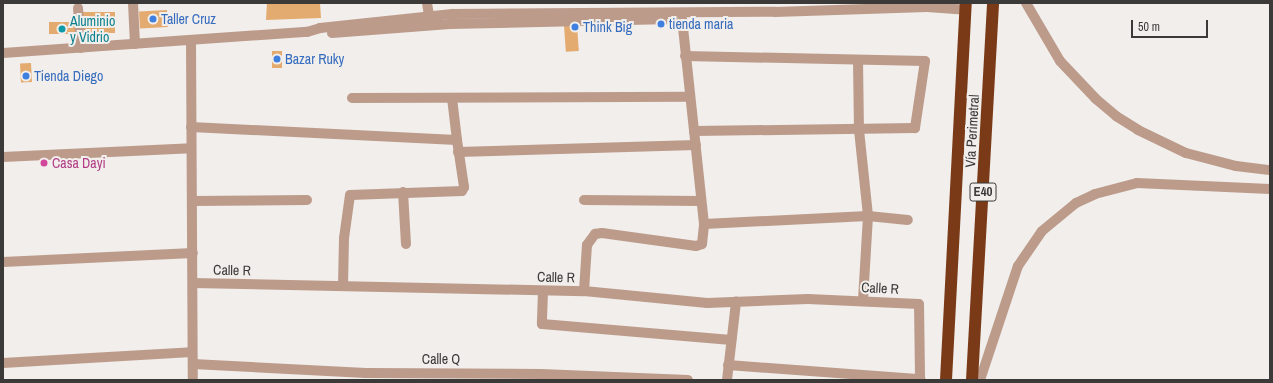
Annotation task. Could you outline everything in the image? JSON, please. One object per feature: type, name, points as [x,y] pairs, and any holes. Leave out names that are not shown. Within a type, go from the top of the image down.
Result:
[{"type":"highway","name":"Vía Perimetral","points":[[972,380],[993,3]]},
{"type":"highway","name":"Vía Perimetral","points":[[946,380],[966,6]]},
{"type":"street","points":[[133,3],[135,44]]},
{"type":"street","points":[[427,3],[430,16]]},
{"type":"street","points":[[1026,3],[1060,60],[1087,90],[1116,116],[1161,142],[1211,160],[1270,170]]},
{"type":"street","points":[[307,32],[320,28],[430,16],[486,8],[542,18],[600,8],[653,8],[775,12],[966,6]]},
{"type":"street","points":[[78,8],[81,48]]},
{"type":"street","points":[[3,53],[307,32],[322,34],[542,18],[767,17],[775,12]]},
{"type":"street","points":[[584,291],[587,244],[595,234],[602,233],[696,246],[702,244],[704,224],[696,145],[689,97],[682,18]]},
{"type":"street","points":[[191,40],[193,380]]},
{"type":"street","points":[[685,56],[925,61],[915,128],[694,132]]},
{"type":"street","points":[[858,60],[860,130],[868,216],[863,300]]},
{"type":"street","points":[[352,98],[689,97]]},
{"type":"street","points":[[343,285],[344,238],[350,195],[462,191],[464,187],[458,152],[452,98]]},
{"type":"street","points":[[191,127],[457,140]]},
{"type":"street","points":[[458,152],[696,145]]},
{"type":"street","points":[[3,157],[192,148]]},
{"type":"street","points":[[980,380],[1010,286],[1029,248],[1058,216],[1095,194],[1122,185],[1158,182],[1270,189]]},
{"type":"street","points":[[403,192],[406,244]]},
{"type":"street","points":[[192,200],[306,200]]},
{"type":"street","points":[[584,200],[701,201]]},
{"type":"street","points":[[704,224],[868,216],[908,220]]},
{"type":"street","points":[[3,262],[193,253]]},
{"type":"street","name":"Calle R","points":[[193,283],[584,291],[706,303],[808,299],[863,300],[919,304],[920,379]]},
{"type":"street","points":[[543,291],[542,324],[731,340]]},
{"type":"street","points":[[727,380],[736,302]]},
{"type":"street","points":[[3,363],[192,352]]},
{"type":"street","name":"Calle Q","points":[[193,364],[366,376],[688,380]]},
{"type":"street","points":[[728,365],[920,379]]},
{"type":"building","points":[[267,3],[320,3],[321,18],[266,20]]},
{"type":"building","name":"Taller Cruz","points":[[167,10],[168,27],[140,28],[139,11]]},
{"type":"building","points":[[83,12],[115,12],[115,33],[83,33]]},
{"type":"building","name":"Aluminio y Vidrio","points":[[49,22],[75,22],[75,34],[49,34]]},
{"type":"building","points":[[577,25],[579,51],[566,52],[564,26]]},
{"type":"building","name":"Bazar Ruky","points":[[272,51],[282,51],[282,68],[272,68]]},
{"type":"building","points":[[337,53],[338,60],[329,61],[328,54]]},
{"type":"building","name":"Tienda Diego","points":[[31,63],[32,82],[21,83],[20,64]]},
{"type":"place","name":"Taller Cruz","points":[[153,19]]},
{"type":"place","name":"tienda maria","points":[[661,24]]},
{"type":"place","name":"Think Big","points":[[575,27]]},
{"type":"place","name":"Aluminio y Vidrio","points":[[62,29]]},
{"type":"place","name":"Bazar Ruky","points":[[277,59]]},
{"type":"place","name":"Tienda Diego","points":[[26,76]]},
{"type":"place","name":"Casa Dayi","points":[[44,163]]}]
